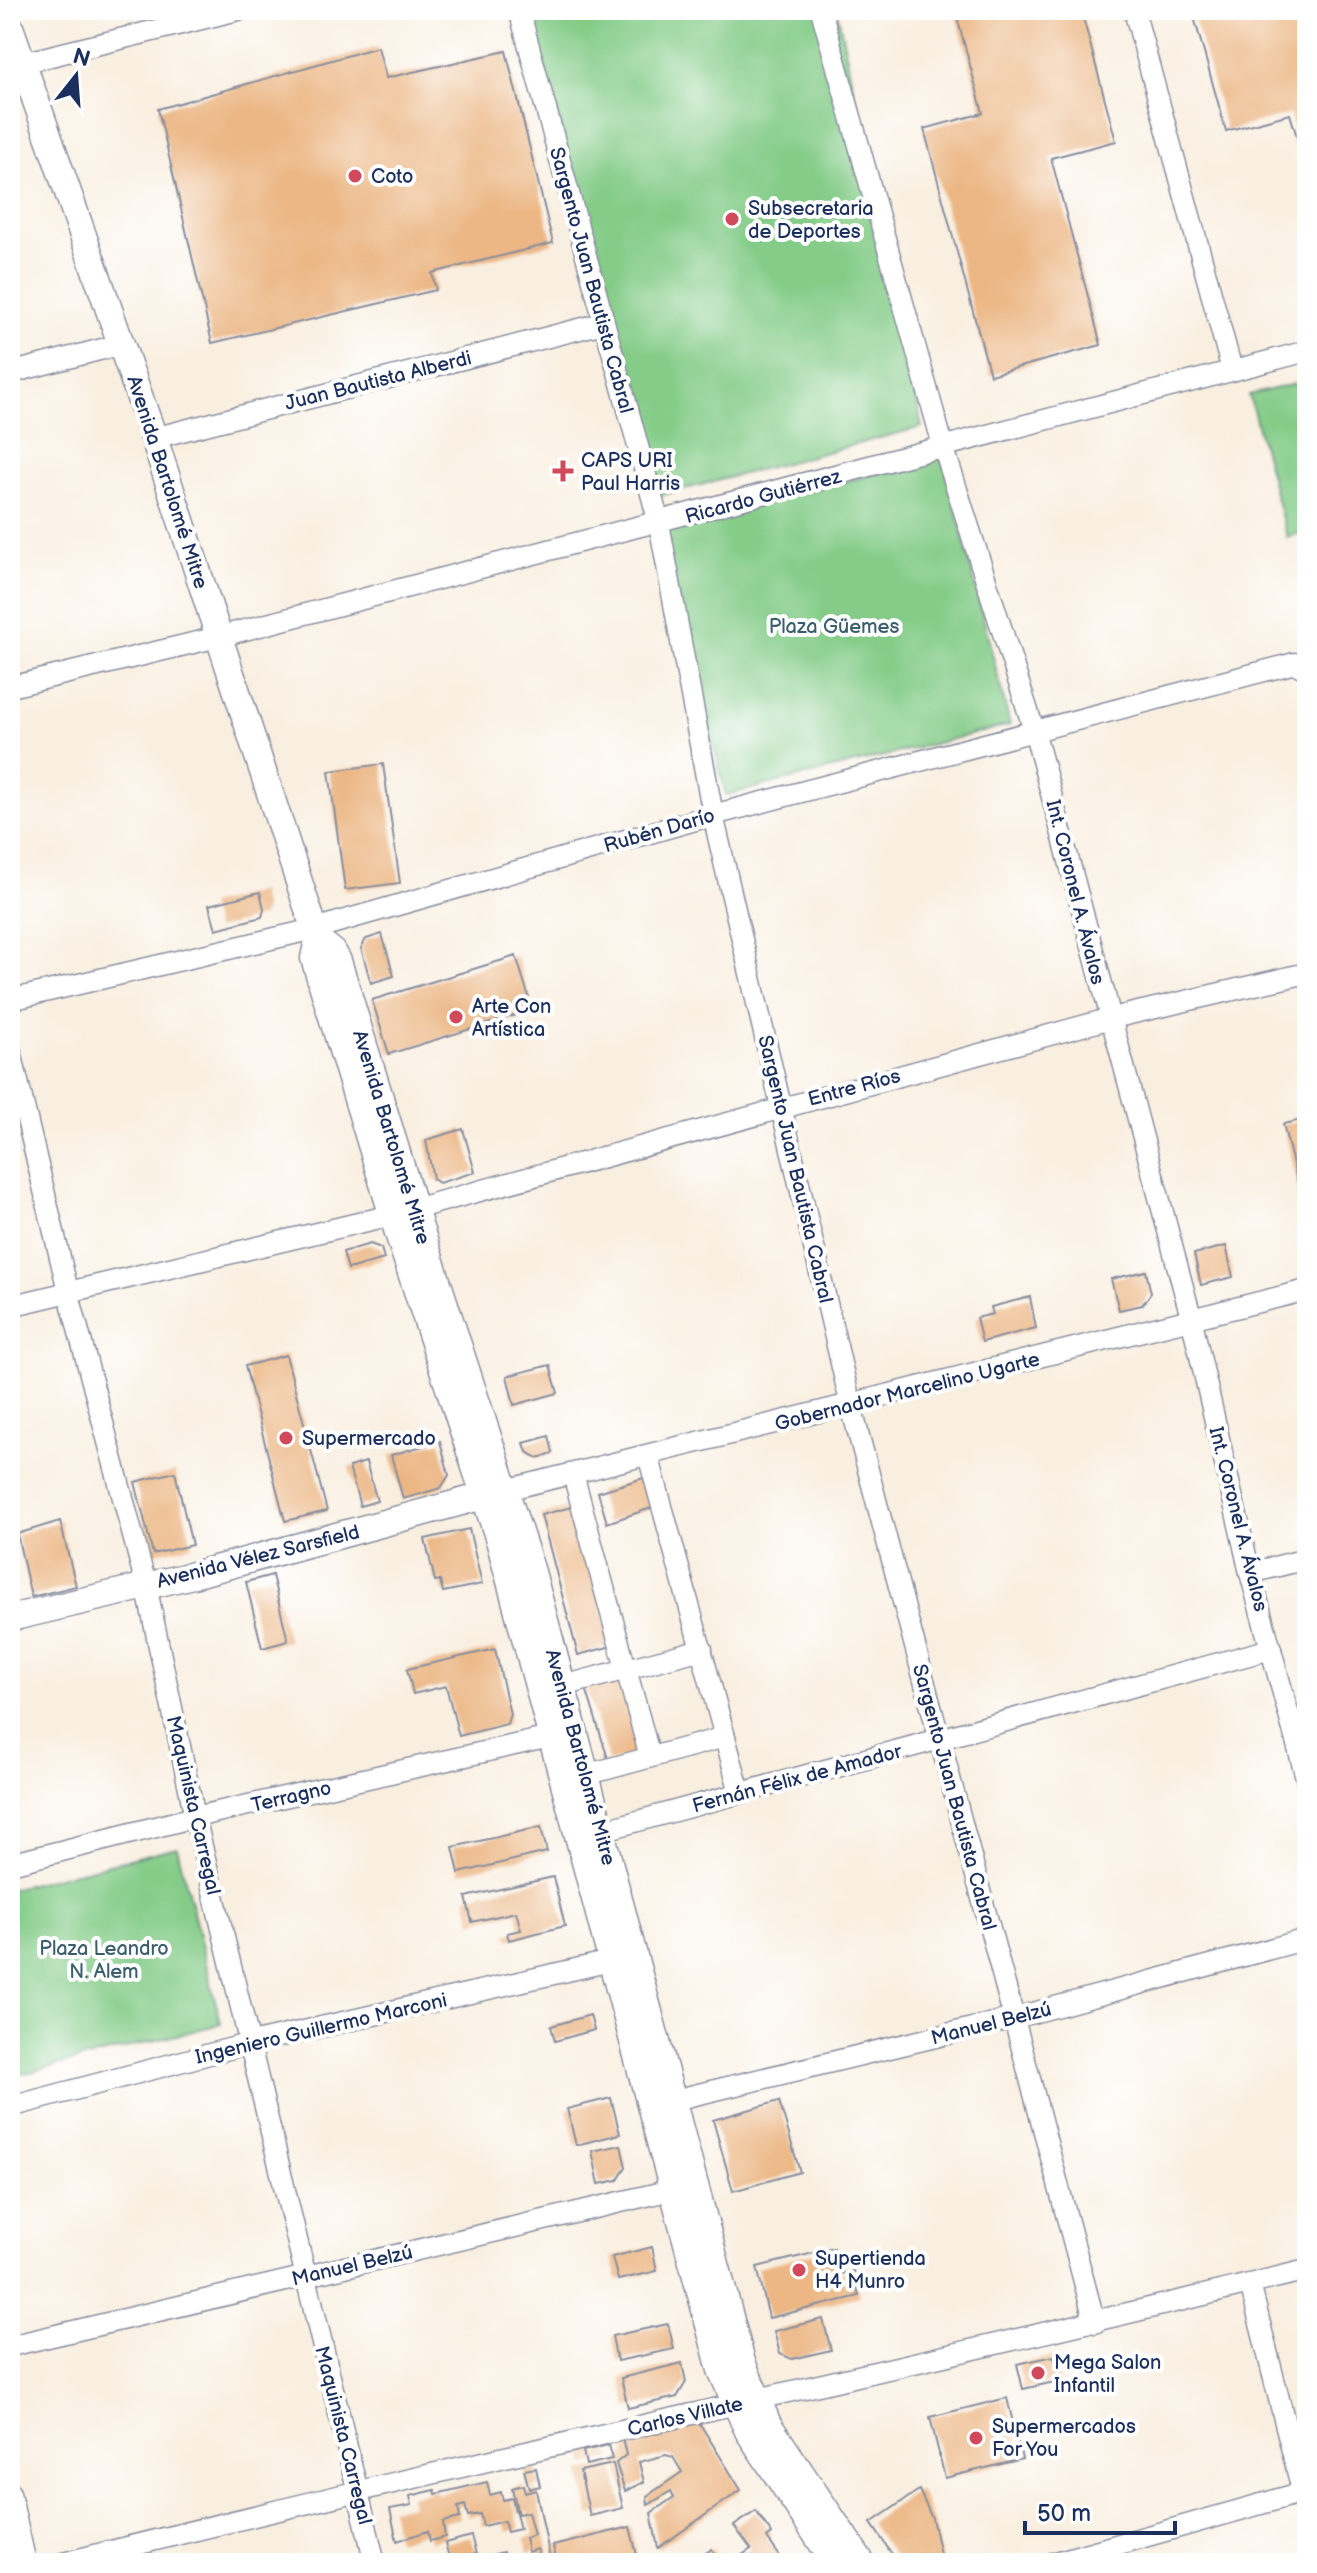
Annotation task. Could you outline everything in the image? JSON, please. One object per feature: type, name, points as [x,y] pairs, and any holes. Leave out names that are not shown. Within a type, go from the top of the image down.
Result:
[{"type":"main road","name":"Avenida Bartolomé Mitre","points":[[10,27],[16,64],[122,344],[316,934],[338,961],[403,1211],[495,1493],[563,1686],[564,1734],[585,1775],[601,1831],[623,1958],[674,2100],[685,2186]]},
{"type":"main road","name":"Avenida Bartolomé Mitre","points":[[495,1493],[564,1734],[685,2186],[742,2362],[748,2431],[835,2563]]},
{"type":"main road","name":"Avenida Vélez Sarsfield","points":[[10,1618],[495,1493]]},
{"type":"main road","name":"Avenida Bartolomé Mitre","points":[[746,2402],[862,2563]]},
{"type":"street","points":[[16,64],[238,10]]},
{"type":"street","name":"Sargento Juan Bautista Cabral","points":[[519,10],[659,523],[713,815],[851,1406],[1095,2323]]},
{"type":"street","name":"Int. Coronel A. Ávalos","points":[[821,10],[944,449],[1034,730],[1108,1019],[1191,1317],[1250,1573],[1307,1781]]},
{"type":"street","points":[[1134,10],[1232,370]]},
{"type":"street","name":"Juan Bautista Alberdi","points":[[154,438],[603,323]]},
{"type":"street","points":[[10,373],[122,344]]},
{"type":"street","name":"Ricardo Gutiérrez","points":[[10,687],[218,637],[659,523],[1307,351]]},
{"type":"street","name":"Rubén Darío","points":[[10,1000],[316,934],[713,815],[1295,663],[1307,669]]},
{"type":"street","name":"Entre Ríos","points":[[10,1306],[403,1211],[1108,1019],[1307,973]]},
{"type":"street","name":"Maquinista Carregal","points":[[10,1048],[68,1291],[146,1585],[195,1817],[375,2563]]},
{"type":"street","name":"Gobernador Marcelino Ugarte","points":[[495,1493],[1307,1290]]},
{"type":"street","points":[[648,1455],[740,1793]]},
{"type":"street","points":[[573,1474],[650,1757]]},
{"type":"street","points":[[1250,1573],[1307,1559]]},
{"type":"street","points":[[563,1686],[702,1649]]},
{"type":"street","name":"Fernán Félix de Amador","points":[[601,1831],[1271,1649]]},
{"type":"street","name":"Terragno","points":[[10,1864],[195,1817],[564,1734]]},
{"type":"street","points":[[585,1775],[725,1737]]},
{"type":"street","name":"Manuel Belzú","points":[[674,2100],[1014,2018],[1307,1939]]},
{"type":"street","name":"Ingeniero Guillermo Marconi","points":[[10,2107],[251,2043],[623,1958]]},
{"type":"street","name":"Manuel Belzú","points":[[10,2346],[685,2186]]},
{"type":"street","name":"Carlos Villate","points":[[63,2563],[358,2490],[1095,2323],[1307,2270]]},
{"type":"street","points":[[1052,2563],[1305,2498],[1250,2284]]},
{"type":"street","points":[[10,2493],[26,2563]]},
{"type":"green space","name":"Subsecretaria de Deportes","points":[[531,10],[837,10],[922,427],[655,497]]},
{"type":"green space","points":[[1307,381],[1307,531],[1287,537],[1249,395]]},
{"type":"green space","name":"Plaza Güemes","points":[[943,457],[1010,725],[726,795],[659,528]]},
{"type":"green space","name":"Plaza Leandro N. Alem","points":[[177,1847],[221,2024],[10,2077],[10,1889]]},
{"type":"building","points":[[955,10],[1081,10],[1116,141],[1051,158],[1101,345],[990,375],[924,129],[983,113]]},
{"type":"building","points":[[1192,10],[1307,10],[1307,170],[1290,114],[1226,131]]},
{"type":"building","name":"Coto","points":[[378,47],[386,78],[506,51],[553,243],[432,273],[436,290],[212,343],[158,109]]},
{"type":"building","points":[[383,764],[400,883],[345,890],[329,771]]},
{"type":"building","points":[[260,892],[264,909],[262,917],[216,929],[209,905]]},
{"type":"building","points":[[382,934],[394,976],[371,983],[361,948],[366,939]]},
{"type":"building","points":[[516,956],[533,1010],[389,1054],[372,1000]]},
{"type":"building","points":[[1307,1119],[1307,1216],[1306,1216],[1283,1124]]},
{"type":"building","points":[[463,1129],[475,1172],[439,1183],[433,1179],[426,1140]]},
{"type":"building","points":[[370,1244],[381,1248],[384,1259],[348,1269],[343,1252]]},
{"type":"building","points":[[1226,1246],[1233,1277],[1201,1285],[1194,1254]]},
{"type":"building","points":[[1146,1271],[1151,1293],[1142,1305],[1119,1310],[1111,1279]]},
{"type":"building","points":[[1030,1297],[1036,1328],[982,1342],[976,1318],[993,1314],[991,1307]]},
{"type":"building","name":"Supermercado","points":[[286,1355],[327,1511],[285,1521],[245,1366]]},
{"type":"building","points":[[550,1365],[558,1393],[514,1405],[507,1376]]},
{"type":"building","points":[[549,1436],[553,1453],[538,1458],[527,1452],[524,1443]]},
{"type":"building","points":[[440,1441],[449,1475],[441,1488],[403,1499],[391,1455]]},
{"type":"building","points":[[366,1462],[377,1501],[360,1506],[349,1467]]},
{"type":"building","points":[[175,1472],[192,1545],[153,1554],[135,1482]]},
{"type":"building","points":[[650,1476],[657,1506],[607,1523],[598,1492]]},
{"type":"building","points":[[575,1506],[612,1646],[578,1655],[541,1515]]},
{"type":"building","points":[[60,1521],[76,1586],[31,1597],[17,1534]]},
{"type":"building","points":[[469,1529],[482,1584],[443,1592],[440,1580],[435,1581],[425,1539]]},
{"type":"building","points":[[272,1575],[288,1641],[262,1648],[246,1582]]},
{"type":"building","points":[[495,1649],[510,1714],[507,1724],[459,1736],[446,1686],[413,1694],[407,1669]]},
{"type":"building","points":[[621,1678],[643,1753],[609,1762],[586,1688]]},
{"type":"building","points":[[541,1827],[547,1852],[459,1873],[453,1847]]},
{"type":"building","points":[[553,1877],[565,1926],[509,1940],[507,1933],[521,1930],[516,1912],[472,1922],[466,1897]]},
{"type":"building","points":[[590,2015],[594,2030],[555,2041],[551,2026]]},
{"type":"building","points":[[611,2098],[620,2134],[576,2145],[567,2109]]},
{"type":"building","points":[[779,2101],[800,2172],[733,2191],[713,2120]]},
{"type":"building","points":[[621,2145],[626,2167],[618,2180],[599,2184],[592,2151]]},
{"type":"building","points":[[652,2247],[657,2271],[618,2280],[612,2257]]},
{"type":"building","points":[[834,2248],[840,2274],[853,2271],[859,2296],[769,2318],[757,2267]]},
{"type":"building","points":[[823,2319],[831,2350],[792,2359],[780,2354],[774,2331]]},
{"type":"building","points":[[668,2324],[674,2349],[617,2361],[612,2336]]},
{"type":"building","name":"Mega Salon Infantil","points":[[1054,2356],[1059,2381],[1023,2389],[1017,2364]]},
{"type":"building","points":[[682,2363],[686,2382],[677,2397],[628,2408],[621,2378]]},
{"type":"building","name":"Supermercados For You","points":[[1007,2398],[1022,2459],[945,2478],[930,2417]]},
{"type":"building","points":[[692,2421],[700,2424],[741,2490],[658,2548],[651,2513],[674,2497],[671,2491],[648,2505],[647,2496],[682,2472],[673,2457],[666,2455],[639,2462],[644,2482],[625,2491],[616,2463],[626,2455],[622,2439]]},
{"type":"building","points":[[608,2445],[612,2459],[586,2465],[583,2451]]},
{"type":"building","points":[[613,2464],[623,2508],[590,2516],[580,2471]]},
{"type":"building","points":[[536,2468],[540,2486],[529,2489],[524,2470]]},
{"type":"building","points":[[487,2482],[490,2495],[501,2492],[503,2500],[512,2498],[520,2529],[507,2532],[504,2521],[483,2526],[480,2514],[468,2516],[465,2505],[458,2507],[460,2518],[443,2522],[445,2537],[430,2541],[428,2531],[397,2541],[390,2509],[412,2505],[410,2496],[435,2490],[436,2494]]},
{"type":"building","points":[[523,2485],[525,2493],[536,2490],[551,2563],[529,2563],[527,2557],[539,2554],[537,2549],[528,2552],[525,2538],[534,2535],[528,2512],[518,2514],[512,2488]]},
{"type":"building","points":[[919,2490],[932,2518],[942,2563],[898,2563],[871,2523]]},
{"type":"building","points":[[756,2511],[772,2534],[767,2538],[782,2559],[780,2563],[730,2563],[751,2549],[734,2526]]},
{"type":"building","points":[[630,2527],[639,2563],[557,2563],[553,2546]]},
{"type":"building","points":[[471,2536],[476,2554],[450,2561],[445,2543]]},
{"type":"building","points":[[712,2549],[721,2563],[694,2561]]},
{"type":"building","points":[[503,2552],[505,2561],[518,2558],[519,2563],[480,2563],[479,2558]]},
{"type":"place","name":"Coto","points":[[355,176]]},
{"type":"place","name":"Subsecretaria de Deportes","points":[[732,219]]},
{"type":"place","name":"CAPS URI Paul Harris","points":[[563,471]]},
{"type":"place","name":"Arte Con Artística","points":[[456,1017]]},
{"type":"place","name":"Supermercado","points":[[286,1438]]},
{"type":"place","name":"Supertienda H4 Munro","points":[[799,2270]]},
{"type":"place","name":"Mega Salon Infantil","points":[[1038,2373]]},
{"type":"place","name":"Supermercados For You","points":[[976,2438]]}]
